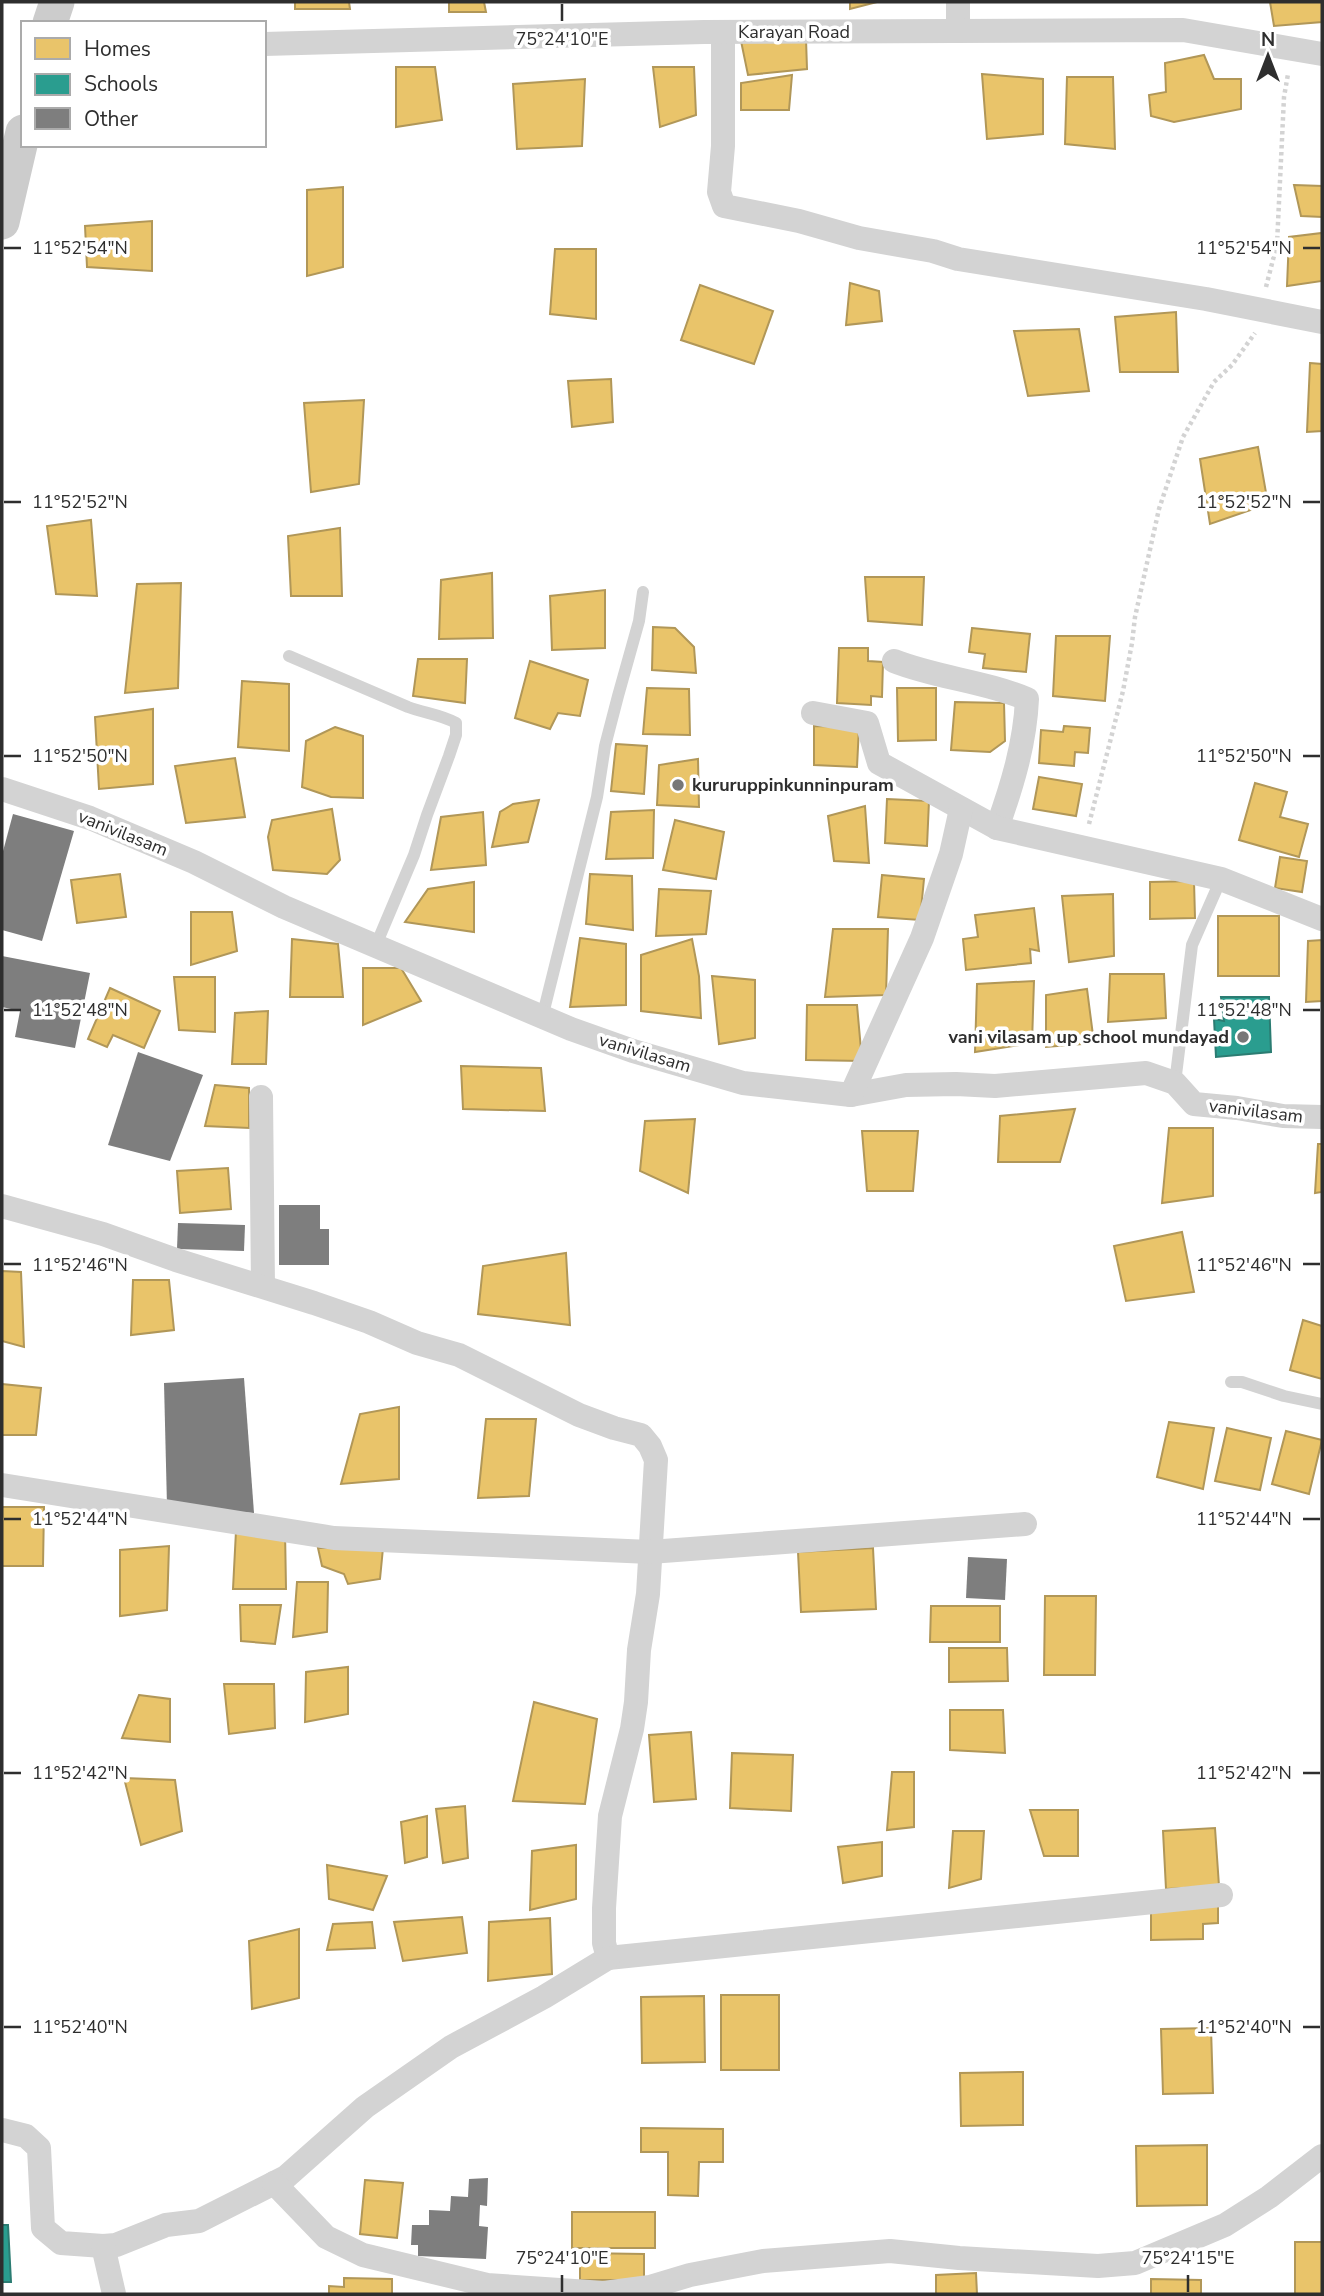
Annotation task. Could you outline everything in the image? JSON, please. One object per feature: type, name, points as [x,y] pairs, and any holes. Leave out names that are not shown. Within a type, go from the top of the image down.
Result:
[{"type":"main road","points":[[51,21],[57,2]]},
{"type":"main road","points":[[2,222],[21,141]]},
{"type":"street","points":[[958,2],[958,31]]},
{"type":"street","name":"Karayan Road","points":[[266,44],[723,32],[1183,30],[1311,53]]},
{"type":"street","points":[[723,32],[723,146],[719,192],[724,206],[958,259],[1322,322]]},
{"type":"street","points":[[894,661],[921,672],[1004,690],[1027,699],[1017,766],[997,828]]},
{"type":"street","points":[[813,713],[867,723],[879,763],[997,828],[1221,878],[1322,919]]},
{"type":"street","name":"vanivilasam","points":[[2,789],[90,818],[194,862],[284,907],[542,1018],[633,1051],[743,1083],[851,1095],[906,1085],[995,1086],[1146,1073],[1175,1083],[1194,1104],[1283,1116],[1322,1117]]},
{"type":"street","points":[[851,1095],[922,939],[951,854],[961,809]]},
{"type":"street","points":[[261,1097],[262,1286]]},
{"type":"street","points":[[2,1206],[103,1234],[369,1322],[417,1343],[459,1355],[579,1415],[640,1435],[650,1446],[656,1460],[648,1594],[639,1650],[632,1728],[610,1816],[604,1908],[604,1943],[608,1958]]},
{"type":"street","points":[[2,1485],[334,1538],[650,1552],[1025,1524]]},
{"type":"street","points":[[2,2130],[26,2136],[39,2148],[43,2228],[61,2243],[116,2245],[166,2225],[198,2221],[286,2177],[365,2107],[451,2047],[544,1997],[608,1958],[1221,1895]]},
{"type":"street","points":[[274,2183],[327,2237],[363,2255],[487,2285],[604,2293],[650,2287],[690,2275],[763,2261],[890,2251],[1098,2266],[1135,2263],[1225,2225],[1269,2197],[1322,2156]]},
{"type":"street","points":[[103,2246],[114,2294]]},
{"type":"street","points":[[703,2294],[714,2271]]},
{"type":"lane","points":[[542,1018],[597,797],[605,746],[639,621],[643,592]]},
{"type":"lane","points":[[289,656],[408,707],[446,717],[456,723],[453,746],[426,814],[414,855],[376,945]]},
{"type":"lane","points":[[1175,1083],[1192,945],[1221,878]]},
{"type":"lane","points":[[1231,1382],[1241,1382],[1284,1396],[1322,1404]]},
{"type":"path","points":[[1083,848],[1123,691],[1135,617],[1159,509],[1183,437],[1214,382],[1232,365],[1256,331],[1263,310],[1277,244],[1288,72],[1311,53]]},
{"type":"building: Homes","points":[[295,2],[349,2],[350,9],[295,9]]},
{"type":"building: Homes","points":[[449,2],[484,2],[486,12],[449,12]]},
{"type":"building: Homes","points":[[850,2],[877,2],[850,9]]},
{"type":"building: Homes","points":[[1270,2],[1322,2],[1322,22],[1274,26]]},
{"type":"building: Homes","points":[[806,39],[807,69],[748,75],[741,41]]},
{"type":"building: Homes","points":[[1204,55],[1214,79],[1241,79],[1241,109],[1174,122],[1151,116],[1149,95],[1166,92],[1165,63]]},
{"type":"building: Homes","points":[[396,67],[435,67],[442,120],[396,127]]},
{"type":"building: Homes","points":[[653,67],[694,67],[696,115],[660,127]]},
{"type":"building: Homes","points":[[982,74],[1043,79],[1043,134],[987,139]]},
{"type":"building: Homes","points":[[792,75],[789,110],[741,110],[741,83]]},
{"type":"building: Homes","points":[[1067,77],[1113,77],[1115,149],[1065,144]]},
{"type":"building: Homes","points":[[585,79],[582,146],[517,149],[513,84]]},
{"type":"building: Homes","points":[[1294,185],[1322,186],[1322,217],[1301,216]]},
{"type":"building: Homes","points":[[343,187],[343,267],[307,276],[307,190]]},
{"type":"building: Homes","points":[[152,221],[152,271],[87,267],[85,226]]},
{"type":"building: Homes","points":[[1322,233],[1322,281],[1287,286],[1289,237]]},
{"type":"building: Homes","points":[[555,249],[596,249],[596,319],[550,314]]},
{"type":"building: Homes","points":[[850,283],[879,291],[882,321],[846,325]]},
{"type":"building: Homes","points":[[700,285],[773,311],[754,364],[681,340]]},
{"type":"building: Homes","points":[[1176,312],[1178,372],[1120,372],[1115,317]]},
{"type":"building: Homes","points":[[1079,329],[1089,391],[1028,396],[1014,331]]},
{"type":"building: Homes","points":[[1310,363],[1322,364],[1322,431],[1307,432]]},
{"type":"building: Homes","points":[[611,379],[613,422],[572,427],[568,381]]},
{"type":"building: Homes","points":[[364,400],[359,484],[311,492],[304,403]]},
{"type":"building: Homes","points":[[1258,447],[1268,504],[1210,524],[1200,459]]},
{"type":"building: Homes","points":[[91,520],[97,596],[56,594],[47,526]]},
{"type":"building: Homes","points":[[340,528],[342,596],[291,596],[288,536]]},
{"type":"building: Homes","points":[[492,573],[493,638],[439,639],[441,580]]},
{"type":"building: Homes","points":[[865,577],[924,577],[922,625],[868,621]]},
{"type":"building: Homes","points":[[181,583],[178,688],[125,693],[137,584]]},
{"type":"building: Homes","points":[[605,590],[605,648],[552,650],[550,596]]},
{"type":"building: Homes","points":[[653,627],[675,628],[694,647],[696,673],[652,670]]},
{"type":"building: Homes","points":[[972,628],[1030,634],[1026,672],[983,668],[985,654],[969,652]]},
{"type":"building: Homes","points":[[1056,636],[1110,636],[1105,701],[1053,696]]},
{"type":"building: Homes","points":[[839,648],[868,648],[868,661],[883,662],[882,697],[871,696],[871,705],[837,703]]},
{"type":"building: Homes","points":[[418,659],[467,659],[465,703],[413,696]]},
{"type":"building: Homes","points":[[530,661],[588,680],[580,716],[558,713],[550,729],[515,718]]},
{"type":"building: Homes","points":[[242,681],[289,684],[289,751],[238,747]]},
{"type":"building: Homes","points":[[647,688],[689,689],[690,735],[643,734]]},
{"type":"building: Homes","points":[[897,688],[936,688],[936,740],[898,741]]},
{"type":"building: Homes","points":[[955,702],[1004,703],[1005,741],[990,752],[951,750]]},
{"type":"building: Homes","points":[[153,709],[153,784],[99,789],[95,717]]},
{"type":"building: Homes","points":[[814,726],[859,727],[857,767],[814,765]]},
{"type":"building: Homes","points":[[1064,726],[1090,728],[1088,753],[1075,752],[1074,766],[1039,763],[1041,730],[1063,732]]},
{"type":"building: Homes","points":[[335,727],[363,736],[363,798],[331,797],[302,787],[306,741]]},
{"type":"building: Homes","points":[[616,744],[647,746],[644,794],[611,791]]},
{"type":"building: Homes","points":[[235,758],[245,817],[186,823],[175,766]]},
{"type":"building: Homes","name":"kururuppinkunninpuram","points":[[698,759],[699,807],[657,805],[659,765]]},
{"type":"building: Homes","points":[[1039,777],[1082,784],[1076,816],[1033,809]]},
{"type":"building: Homes","points":[[1255,783],[1287,792],[1280,817],[1308,824],[1299,857],[1239,840]]},
{"type":"building: Homes","points":[[887,799],[929,801],[927,846],[885,843]]},
{"type":"building: Homes","points":[[539,800],[528,842],[492,847],[500,812],[513,804]]},
{"type":"building: Homes","points":[[865,806],[869,863],[834,861],[828,816]]},
{"type":"building: Homes","points":[[332,809],[340,860],[327,874],[273,870],[268,837],[272,820]]},
{"type":"building: Homes","points":[[654,810],[653,858],[606,859],[611,812]]},
{"type":"building: Homes","points":[[483,812],[486,865],[431,870],[441,817]]},
{"type":"building: Homes","points":[[675,820],[724,832],[716,879],[663,870]]},
{"type":"building: Homes","points":[[1280,857],[1307,861],[1302,892],[1275,888]]},
{"type":"building: Homes","points":[[120,874],[126,917],[77,923],[71,880]]},
{"type":"building: Homes","points":[[590,874],[632,876],[633,930],[586,924]]},
{"type":"building: Homes","points":[[882,875],[924,879],[920,920],[878,917]]},
{"type":"building: Homes","points":[[1194,881],[1195,918],[1150,919],[1150,882]]},
{"type":"building: Homes","points":[[474,882],[474,932],[405,922],[428,889]]},
{"type":"building: Homes","points":[[659,889],[711,891],[706,934],[656,936]]},
{"type":"building: Homes","points":[[1113,894],[1114,956],[1069,962],[1062,896]]},
{"type":"building: Homes","points":[[1034,908],[1039,951],[1030,949],[1031,963],[966,970],[963,939],[978,937],[975,915]]},
{"type":"building: Homes","points":[[191,912],[232,912],[237,951],[191,965]]},
{"type":"building: Homes","points":[[1218,916],[1279,916],[1279,976],[1218,976]]},
{"type":"building: Homes","points":[[833,929],[888,929],[886,995],[825,997]]},
{"type":"building: Homes","points":[[580,938],[626,944],[626,1005],[570,1007]]},
{"type":"building: Homes","points":[[292,939],[338,944],[343,997],[290,997]]},
{"type":"building: Homes","points":[[692,939],[699,976],[701,1018],[641,1011],[641,955]]},
{"type":"building: Homes","points":[[1322,940],[1322,1001],[1306,1002],[1308,941]]},
{"type":"building: Homes","points":[[363,968],[401,968],[421,1001],[363,1025]]},
{"type":"building: Homes","points":[[1110,974],[1164,974],[1166,1018],[1108,1022]]},
{"type":"building: Homes","points":[[712,976],[755,980],[755,1038],[719,1044]]},
{"type":"building: Homes","points":[[174,977],[215,977],[215,1032],[179,1030]]},
{"type":"building: Homes","points":[[1034,981],[1032,1043],[975,1052],[977,984]]},
{"type":"building: Homes","points":[[110,988],[160,1011],[144,1048],[113,1035],[107,1047],[88,1039]]},
{"type":"building: Homes","points":[[1087,989],[1094,1043],[1046,1047],[1046,995]]},
{"type":"building: Homes","points":[[807,1005],[857,1005],[862,1061],[806,1060]]},
{"type":"building: Homes","points":[[268,1011],[266,1064],[232,1064],[235,1013]]},
{"type":"building: Homes","points":[[461,1066],[541,1068],[545,1111],[463,1109]]},
{"type":"building: Homes","points":[[215,1085],[249,1088],[249,1128],[205,1126]]},
{"type":"building: Homes","points":[[1075,1109],[1060,1162],[998,1162],[1000,1116]]},
{"type":"building: Homes","points":[[695,1119],[688,1193],[640,1171],[645,1121]]},
{"type":"building: Homes","points":[[1169,1128],[1213,1128],[1213,1196],[1162,1203]]},
{"type":"building: Homes","points":[[862,1131],[918,1131],[913,1191],[867,1191]]},
{"type":"building: Homes","points":[[1318,1144],[1322,1144],[1322,1192],[1315,1193]]},
{"type":"building: Homes","points":[[228,1168],[231,1209],[180,1213],[177,1171]]},
{"type":"building: Homes","points":[[1182,1232],[1194,1292],[1126,1301],[1114,1246]]},
{"type":"building: Homes","points":[[566,1253],[570,1325],[478,1314],[483,1266]]},
{"type":"building: Homes","points":[[2,1271],[21,1272],[24,1347],[2,1341]]},
{"type":"building: Homes","points":[[133,1280],[169,1280],[174,1330],[131,1335]]},
{"type":"building: Homes","points":[[1303,1320],[1322,1326],[1322,1379],[1290,1370]]},
{"type":"building: Homes","points":[[2,1384],[41,1388],[36,1435],[2,1435]]},
{"type":"building: Homes","points":[[399,1407],[399,1479],[341,1484],[360,1414]]},
{"type":"building: Homes","points":[[486,1419],[536,1419],[529,1496],[478,1498]]},
{"type":"building: Homes","points":[[1169,1422],[1214,1428],[1203,1489],[1157,1477]]},
{"type":"building: Homes","points":[[1227,1428],[1271,1438],[1260,1490],[1215,1481]]},
{"type":"building: Homes","points":[[1286,1431],[1322,1440],[1309,1494],[1272,1484]]},
{"type":"building: Homes","points":[[2,1507],[44,1507],[43,1566],[2,1566]]},
{"type":"building: Homes","points":[[285,1530],[286,1589],[233,1589],[236,1531]]},
{"type":"building: Homes","points":[[169,1546],[167,1610],[120,1616],[120,1550]]},
{"type":"building: Homes","points":[[318,1548],[383,1548],[380,1579],[348,1584],[344,1574],[322,1566]]},
{"type":"building: Homes","points":[[873,1548],[876,1609],[801,1612],[798,1552]]},
{"type":"building: Homes","points":[[297,1582],[328,1582],[327,1632],[293,1637]]},
{"type":"building: Homes","points":[[1045,1596],[1096,1596],[1095,1675],[1044,1675]]},
{"type":"building: Homes","points":[[240,1605],[281,1605],[275,1644],[241,1641]]},
{"type":"building: Homes","points":[[931,1606],[1000,1606],[1000,1642],[930,1642]]},
{"type":"building: Homes","points":[[949,1648],[1007,1648],[1008,1681],[949,1682]]},
{"type":"building: Homes","points":[[348,1667],[348,1714],[305,1722],[306,1672]]},
{"type":"building: Homes","points":[[224,1684],[274,1684],[275,1728],[229,1734]]},
{"type":"building: Homes","points":[[139,1695],[170,1699],[170,1742],[122,1738]]},
{"type":"building: Homes","points":[[534,1702],[597,1719],[585,1804],[513,1801]]},
{"type":"building: Homes","points":[[950,1710],[1003,1710],[1005,1753],[950,1750]]},
{"type":"building: Homes","points":[[691,1732],[696,1799],[654,1802],[649,1735]]},
{"type":"building: Homes","points":[[732,1753],[793,1755],[791,1811],[730,1808]]},
{"type":"building: Homes","points":[[892,1772],[914,1772],[914,1827],[887,1830]]},
{"type":"building: Homes","points":[[124,1778],[175,1780],[182,1831],[141,1845]]},
{"type":"building: Homes","points":[[465,1806],[468,1858],[443,1863],[436,1809]]},
{"type":"building: Homes","points":[[1030,1810],[1078,1810],[1078,1856],[1044,1856]]},
{"type":"building: Homes","points":[[427,1816],[427,1857],[405,1863],[401,1822]]},
{"type":"building: Homes","points":[[1215,1828],[1219,1886],[1166,1889],[1163,1831]]},
{"type":"building: Homes","points":[[953,1831],[984,1831],[981,1879],[949,1888]]},
{"type":"building: Homes","points":[[882,1842],[882,1876],[843,1883],[838,1847]]},
{"type":"building: Homes","points":[[576,1845],[576,1899],[530,1910],[532,1851]]},
{"type":"building: Homes","points":[[327,1865],[387,1876],[373,1910],[329,1899]]},
{"type":"building: Homes","points":[[1218,1905],[1218,1923],[1203,1924],[1203,1939],[1151,1940],[1151,1906]]},
{"type":"building: Homes","points":[[462,1917],[467,1953],[403,1961],[394,1922]]},
{"type":"building: Homes","points":[[550,1918],[552,1974],[488,1981],[489,1922]]},
{"type":"building: Homes","points":[[372,1922],[375,1948],[327,1950],[333,1924]]},
{"type":"building: Homes","points":[[299,1929],[299,1998],[252,2009],[249,1941]]},
{"type":"building: Homes","points":[[721,1995],[779,1995],[779,2070],[721,2070]]},
{"type":"building: Homes","points":[[704,1996],[705,2062],[642,2063],[641,1997]]},
{"type":"building: Homes","points":[[1211,2028],[1213,2093],[1163,2094],[1161,2029]]},
{"type":"building: Homes","points":[[1023,2072],[1023,2125],[961,2126],[960,2073]]},
{"type":"building: Homes","points":[[641,2128],[723,2129],[723,2162],[699,2162],[698,2196],[668,2195],[668,2152],[641,2152]]},
{"type":"building: Homes","points":[[1207,2145],[1207,2205],[1137,2206],[1136,2146]]},
{"type":"building: Homes","points":[[365,2180],[403,2183],[397,2238],[360,2234]]},
{"type":"building: Homes","points":[[572,2212],[655,2212],[655,2248],[572,2248]]},
{"type":"building: Homes","points":[[1295,2242],[1322,2242],[1322,2294],[1295,2294]]},
{"type":"building: Homes","points":[[580,2253],[644,2254],[644,2280],[580,2280]]},
{"type":"building: Homes","points":[[976,2273],[977,2294],[936,2294],[936,2275]]},
{"type":"building: Homes","points":[[344,2278],[392,2279],[392,2294],[329,2294],[329,2286],[344,2287]]},
{"type":"building: Homes","points":[[1151,2279],[1201,2280],[1201,2294],[1151,2294]]},
{"type":"building: Schools","name":"vani vilasam up school mundayad","points":[[1221,997],[1269,997],[1271,1052],[1216,1057],[1214,1019],[1224,1021]]},
{"type":"building: Schools","points":[[2,2225],[8,2225],[11,2282],[2,2282]]},
{"type":"building: Other","points":[[13,814],[74,831],[42,941],[2,930],[2,855]]},
{"type":"building: Other","points":[[2,956],[90,973],[75,1048],[15,1037],[20,1011],[2,1007]]},
{"type":"building: Other","points":[[138,1052],[203,1075],[170,1161],[108,1145]]},
{"type":"building: Other","points":[[279,1205],[320,1205],[320,1229],[329,1229],[329,1265],[279,1265]]},
{"type":"building: Other","points":[[178,1223],[245,1225],[244,1251],[177,1249]]},
{"type":"building: Other","points":[[244,1378],[254,1513],[167,1506],[164,1383]]},
{"type":"building: Other","points":[[968,1557],[1007,1559],[1005,1600],[966,1598]]},
{"type":"building: Other","points":[[488,2178],[487,2206],[480,2205],[479,2226],[488,2227],[486,2259],[418,2256],[418,2245],[411,2245],[412,2225],[429,2225],[429,2210],[450,2211],[451,2196],[468,2197],[469,2179]]},
{"type":"place","name":"kururuppinkunninpuram","points":[[678,785]]},
{"type":"place","name":"vani vilasam up school mundayad","points":[[1243,1037]]}]
